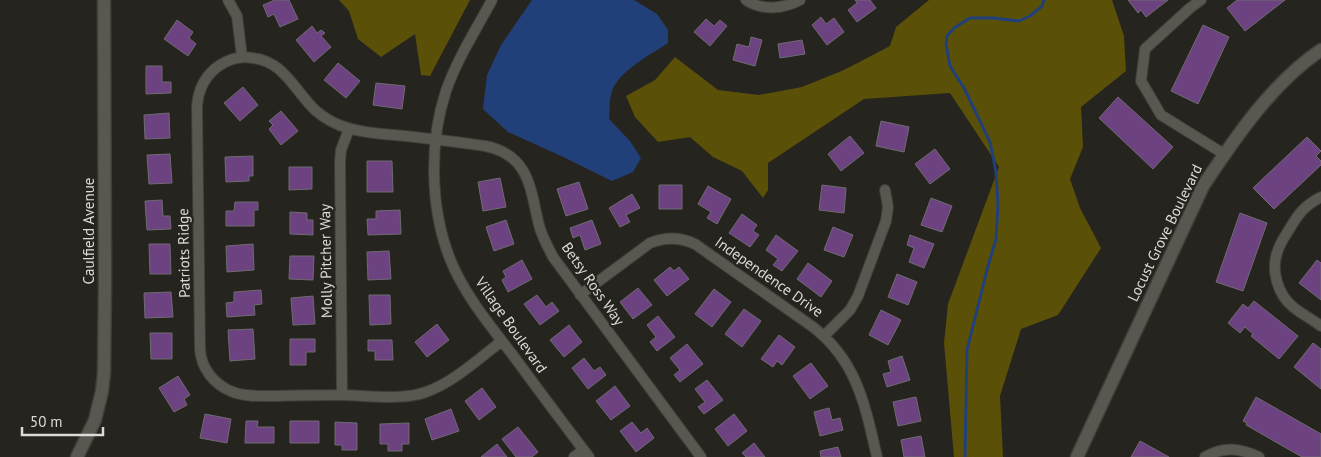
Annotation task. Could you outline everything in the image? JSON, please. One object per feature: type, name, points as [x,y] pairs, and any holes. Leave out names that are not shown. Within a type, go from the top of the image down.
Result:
[{"type":"street","name":"Caulfield Avenue","points":[[77,457],[95,420],[102,391],[104,372],[104,0]]},
{"type":"street","points":[[228,0],[237,16],[242,57],[255,58],[273,64],[284,73],[314,109],[329,120],[349,128],[367,132],[436,139]]},
{"type":"street","name":"Village Boulevard","points":[[492,0],[451,77],[444,100],[434,160],[441,228],[450,259],[471,298],[586,453]]},
{"type":"street","points":[[746,0],[757,6],[774,8],[785,7],[800,0]]},
{"type":"street","points":[[1200,0],[1145,49],[1141,81],[1162,115],[1224,154]]},
{"type":"street","name":"Locust Grove Boulevard","points":[[1077,457],[1203,186],[1251,118],[1272,94],[1307,60],[1321,50]]},
{"type":"street","name":"Patriots Ridge","points":[[242,57],[225,62],[212,72],[203,84],[198,97],[197,107],[200,349],[201,359],[205,368],[214,380],[235,393],[257,396],[399,396],[426,392],[448,381],[502,341]]},
{"type":"street","name":"Molly Pitcher Way","points":[[342,395],[340,161],[349,128]]},
{"type":"street","name":"Betsy Ross Way","points":[[436,139],[491,147],[502,151],[524,171],[530,184],[540,226],[549,250],[557,264],[701,457]]},
{"type":"street","points":[[824,336],[850,310],[858,296],[886,221],[888,207],[885,190]]},
{"type":"street","points":[[1321,197],[1307,205],[1297,216],[1278,249],[1274,266],[1277,282],[1287,301],[1321,326]]},
{"type":"street","name":"Independence Drive","points":[[580,295],[650,243],[664,239],[683,240],[695,244],[813,326],[824,336],[844,361],[861,393],[877,457]]},
{"type":"street","points":[[1205,457],[1216,451],[1234,449],[1259,457]]},
{"type":"street","points":[[574,457],[586,453]]},
{"type":"shaded area","points":[[339,0],[470,0],[430,76],[421,75],[415,34],[381,57],[358,39],[349,11]]},
{"type":"shaded area","points":[[929,0],[1112,0],[1124,36],[1126,71],[1081,107],[1083,147],[1070,179],[1080,208],[1101,248],[1058,315],[1021,329],[1000,396],[1003,457],[954,457],[944,343],[948,304],[999,167],[950,93],[864,99],[768,163],[768,190],[763,198],[742,171],[713,157],[690,137],[658,142],[635,117],[626,96],[655,80],[675,57],[718,90],[759,95],[802,87],[844,70],[890,46],[896,27]]},
{"type":"water","points":[[532,0],[634,0],[657,14],[668,30],[668,43],[628,70],[615,84],[611,94],[609,119],[630,141],[641,158],[633,172],[612,181],[508,132],[483,109],[487,75],[501,45]]},
{"type":"building","points":[[275,0],[289,0],[298,19],[280,27],[274,14],[268,17],[263,5]]},
{"type":"building","points":[[855,0],[870,0],[876,8],[857,22],[848,10],[857,3]]},
{"type":"building","points":[[1128,0],[1168,0],[1146,17],[1141,10],[1138,13]]},
{"type":"building","points":[[1237,0],[1285,0],[1245,31],[1227,8]]},
{"type":"building","points":[[821,17],[826,24],[834,18],[844,32],[827,45],[812,25]]},
{"type":"building","points":[[706,19],[714,26],[720,20],[727,26],[710,46],[694,32]]},
{"type":"building","points":[[177,20],[193,32],[189,38],[196,44],[188,56],[164,39]]},
{"type":"building","points":[[1203,25],[1229,37],[1198,104],[1171,91]]},
{"type":"building","points":[[312,26],[317,33],[321,30],[325,33],[321,36],[331,47],[314,62],[296,40]]},
{"type":"building","points":[[751,37],[762,40],[755,66],[733,60],[737,44],[749,47]]},
{"type":"building","points":[[802,40],[805,54],[780,58],[778,44]]},
{"type":"building","points":[[338,63],[360,81],[346,98],[324,80]]},
{"type":"building","points":[[146,66],[162,66],[162,82],[171,82],[171,93],[146,94]]},
{"type":"building","points":[[376,83],[405,86],[402,109],[373,105]]},
{"type":"building","points":[[243,87],[258,105],[240,121],[224,103]]},
{"type":"building","points":[[1118,97],[1173,147],[1153,169],[1099,118]]},
{"type":"building","points":[[281,111],[298,131],[281,145],[269,129],[273,125],[269,121]]},
{"type":"building","points":[[169,113],[170,138],[145,139],[144,115]]},
{"type":"building","points":[[881,121],[909,127],[904,152],[876,146]]},
{"type":"building","points":[[850,136],[864,153],[841,171],[828,154]]},
{"type":"building","points":[[1307,137],[1321,151],[1316,156],[1321,161],[1321,165],[1274,209],[1253,188]]},
{"type":"building","points":[[935,149],[950,169],[930,184],[915,164]]},
{"type":"building","points":[[170,154],[172,183],[149,184],[147,155]]},
{"type":"building","points":[[253,156],[253,176],[249,176],[249,181],[226,182],[225,157]]},
{"type":"building","points":[[367,161],[392,161],[393,192],[367,192]]},
{"type":"building","points":[[289,167],[312,167],[312,189],[289,190]]},
{"type":"building","points":[[500,178],[506,207],[483,211],[478,182]]},
{"type":"building","points":[[579,182],[588,209],[566,216],[557,189]]},
{"type":"building","points":[[659,185],[682,185],[682,209],[659,209]]},
{"type":"building","points":[[822,185],[846,188],[844,213],[819,210]]},
{"type":"building","points":[[708,186],[731,199],[717,224],[707,218],[711,212],[698,204]]},
{"type":"building","points":[[632,194],[640,208],[626,215],[630,222],[620,227],[609,208]]},
{"type":"building","points":[[931,198],[952,206],[942,232],[921,225]]},
{"type":"building","points":[[162,200],[163,216],[170,216],[171,229],[147,230],[145,201]]},
{"type":"building","points":[[235,202],[258,202],[258,210],[254,210],[254,226],[226,226],[226,211],[234,211]]},
{"type":"building","points":[[400,210],[401,234],[368,235],[367,219],[376,219],[376,211]]},
{"type":"building","points":[[290,212],[307,213],[307,220],[313,220],[313,235],[290,234]]},
{"type":"building","points":[[1240,213],[1267,223],[1243,291],[1216,282]]},
{"type":"building","points":[[742,214],[757,225],[753,231],[759,235],[750,247],[729,233]]},
{"type":"building","points":[[506,220],[514,244],[494,251],[486,227]]},
{"type":"building","points":[[592,220],[601,244],[585,250],[580,235],[573,238],[570,228]]},
{"type":"building","points":[[833,227],[853,235],[844,257],[824,250]]},
{"type":"building","points":[[776,235],[798,251],[782,271],[773,265],[778,259],[766,250]]},
{"type":"building","points":[[910,235],[934,244],[924,268],[909,262],[914,248],[907,245]]},
{"type":"building","points":[[149,244],[170,244],[171,274],[150,274]]},
{"type":"building","points":[[253,244],[254,270],[227,272],[226,246]]},
{"type":"building","points":[[389,251],[391,279],[368,280],[367,252]]},
{"type":"building","points":[[290,256],[314,256],[313,280],[289,279]]},
{"type":"building","points":[[522,260],[532,279],[508,292],[502,280],[506,277],[503,271]]},
{"type":"building","points":[[1317,260],[1321,263],[1321,300],[1299,283]]},
{"type":"building","points":[[808,263],[832,281],[821,297],[797,279]]},
{"type":"building","points":[[670,267],[674,271],[679,267],[689,279],[667,296],[654,280]]},
{"type":"building","points":[[897,274],[917,282],[908,305],[888,297]]},
{"type":"building","points":[[638,288],[652,305],[633,319],[620,302]]},
{"type":"building","points":[[714,289],[731,302],[712,327],[695,314]]},
{"type":"building","points":[[261,290],[262,304],[254,305],[255,315],[227,317],[226,303],[234,302],[234,292]]},
{"type":"building","points":[[171,292],[173,317],[145,318],[144,293]]},
{"type":"building","points":[[369,295],[390,295],[391,324],[370,325]]},
{"type":"building","points":[[537,295],[546,307],[552,302],[559,311],[540,325],[524,304]]},
{"type":"building","points":[[313,296],[315,324],[293,325],[291,298]]},
{"type":"building","points":[[1254,301],[1298,336],[1279,359],[1251,336],[1253,334],[1245,327],[1240,333],[1228,323],[1243,304],[1248,308]]},
{"type":"building","points":[[744,309],[761,321],[742,347],[725,334]]},
{"type":"building","points":[[881,310],[901,320],[888,345],[869,335]]},
{"type":"building","points":[[658,316],[675,337],[657,351],[650,342],[656,337],[647,325]]},
{"type":"building","points":[[437,324],[449,340],[427,357],[415,342]]},
{"type":"building","points":[[569,325],[582,342],[564,357],[550,340]]},
{"type":"building","points":[[253,329],[255,359],[230,361],[228,330]]},
{"type":"building","points":[[150,333],[172,333],[172,359],[151,359]]},
{"type":"building","points":[[779,335],[795,347],[782,365],[777,361],[773,367],[761,359]]},
{"type":"building","points":[[290,339],[315,339],[315,352],[306,352],[306,365],[290,365]]},
{"type":"building","points":[[368,340],[392,340],[393,360],[375,360],[375,351],[368,351]]},
{"type":"building","points":[[1313,343],[1321,349],[1321,389],[1294,367]]},
{"type":"building","points":[[687,344],[703,364],[680,382],[674,375],[680,370],[670,358]]},
{"type":"building","points":[[902,356],[910,380],[887,387],[883,374],[891,372],[888,361]]},
{"type":"building","points":[[584,358],[594,371],[600,367],[606,375],[588,389],[572,368]]},
{"type":"building","points":[[811,363],[828,386],[810,399],[793,376]]},
{"type":"building","points":[[178,376],[190,395],[184,399],[187,405],[174,412],[159,388]]},
{"type":"building","points":[[707,380],[723,400],[704,414],[698,407],[705,402],[695,389]]},
{"type":"building","points":[[615,386],[630,406],[611,420],[596,401]]},
{"type":"building","points":[[482,388],[496,407],[479,420],[465,401]]},
{"type":"building","points":[[916,397],[921,421],[898,426],[893,402]]},
{"type":"building","points":[[1256,397],[1321,434],[1321,457],[1302,457],[1246,425],[1247,423],[1243,421]]},
{"type":"building","points":[[829,408],[832,420],[840,418],[843,430],[820,436],[814,412]]},
{"type":"building","points":[[451,409],[459,431],[432,440],[425,419]]},
{"type":"building","points":[[205,414],[231,419],[227,443],[200,438]]},
{"type":"building","points":[[734,414],[747,431],[728,446],[715,429]]},
{"type":"building","points":[[246,421],[258,421],[257,427],[274,427],[274,443],[245,443]]},
{"type":"building","points":[[290,421],[319,421],[319,443],[290,443]]},
{"type":"building","points":[[335,422],[357,423],[357,450],[342,450],[342,445],[335,445]]},
{"type":"building","points":[[632,422],[641,433],[647,428],[654,438],[636,452],[620,431]]},
{"type":"building","points":[[409,423],[409,444],[402,444],[402,451],[388,451],[388,444],[380,444],[380,424]]},
{"type":"building","points":[[518,427],[538,452],[532,457],[516,457],[502,439]]},
{"type":"building","points":[[921,436],[925,457],[904,457],[901,440]]},
{"type":"building","points":[[1140,441],[1169,457],[1131,457]]},
{"type":"building","points":[[754,443],[765,457],[746,457],[742,453]]},
{"type":"building","points":[[497,444],[507,457],[481,457]]},
{"type":"building","points":[[838,447],[841,457],[821,457],[820,451]]},
{"type":"waterway","points":[[965,457],[967,350],[996,239],[998,205],[996,172],[990,142],[964,88],[950,66],[946,44],[947,36],[954,28],[970,18],[1019,21],[1030,16],[1042,6],[1044,0]]}]
